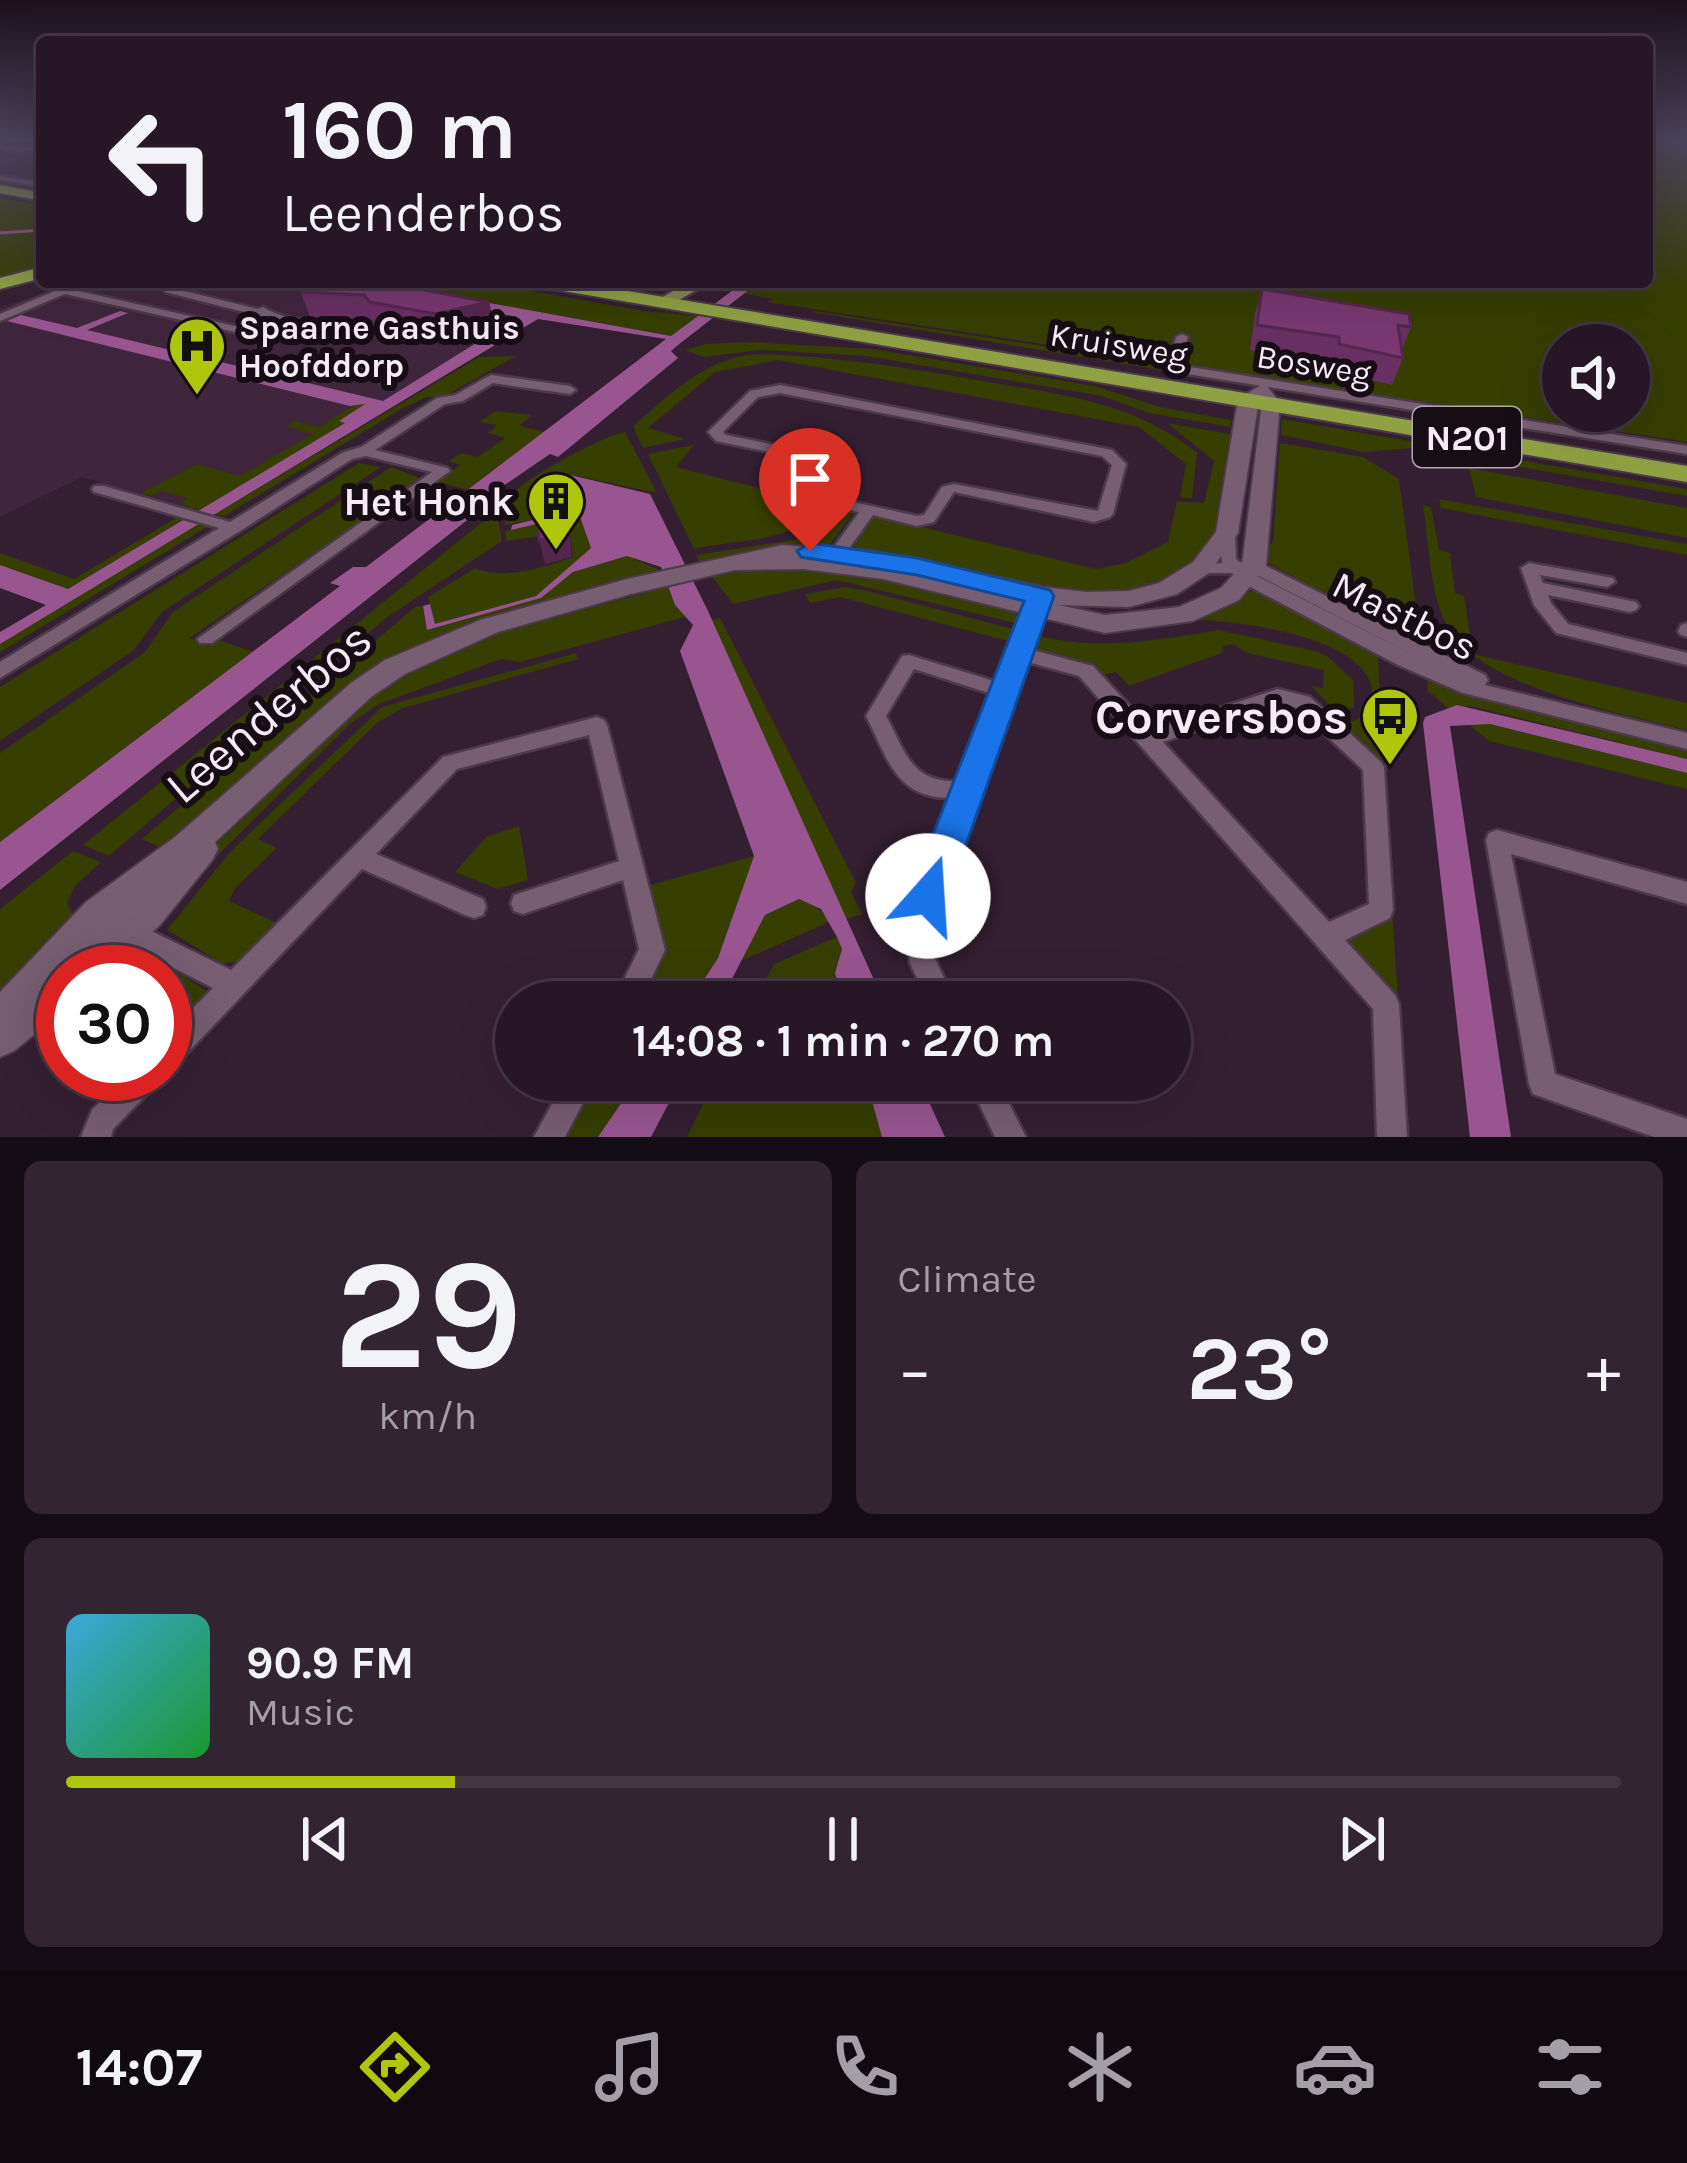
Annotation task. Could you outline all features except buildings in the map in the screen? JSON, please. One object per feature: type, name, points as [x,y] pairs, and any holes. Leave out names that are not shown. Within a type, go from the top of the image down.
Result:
[{"type":"highway","points":[[0,281],[36,271]]},
{"type":"highway","name":"Kruisweg","points":[[606,288],[673,294]]},
{"type":"highway","name":"Kruisweg","points":[[634,288],[722,308],[1687,474]]},
{"type":"highway","name":"Kruisweg","points":[[1260,397],[1687,460]]},
{"type":"main road","points":[[1202,569],[1228,533],[1260,397]]},
{"type":"main road","points":[[1246,571],[1260,397]]},
{"type":"main road","name":"Leenderbos","points":[[97,945],[147,892],[393,675],[485,633],[737,563],[837,560],[1038,602],[1105,623],[1166,619],[1204,609],[1246,571]]},
{"type":"main road","name":"Leenderbos","points":[[1038,602],[1130,597],[1166,588],[1202,569]]},
{"type":"main road","name":"Leenderbos","points":[[108,945],[128,932],[147,892]]},
{"type":"main road","name":"Leenderbos","points":[[0,1020],[36,995]]},
{"type":"main road","name":"Leenderbos","points":[[0,1037],[36,1004]]},
{"type":"street","points":[[0,318],[72,288]]},
{"type":"street","points":[[167,288],[316,323],[350,328],[369,325]]},
{"type":"street","points":[[179,288],[192,294]]},
{"type":"street","points":[[66,291],[235,328],[267,321],[262,310]]},
{"type":"street","points":[[316,323],[340,319]]},
{"type":"street","name":"Bosweg","points":[[1182,337],[1175,364],[1187,370],[1687,450]]},
{"type":"street","points":[[0,671],[441,400],[459,398],[491,379],[570,390]]},
{"type":"street","points":[[766,390],[962,424],[1107,453],[1119,464],[1105,514],[1094,517],[954,488],[947,490],[927,519],[868,511],[820,497],[819,489],[836,466],[833,461],[721,438],[715,432],[754,394],[766,390]]},
{"type":"street","points":[[887,427],[898,411]]},
{"type":"street","points":[[952,439],[962,424]]},
{"type":"street","points":[[206,639],[443,471],[363,451]]},
{"type":"street","points":[[99,489],[236,529]]},
{"type":"street","points":[[837,560],[868,511]]},
{"type":"street","points":[[0,682],[236,529]]},
{"type":"street","points":[[1228,533],[1228,560],[1246,571]]},
{"type":"street","points":[[1607,581],[1529,568],[1543,605],[1573,635],[1687,659]]},
{"type":"street","name":"Leenderbos","points":[[1202,569],[1246,571]]},
{"type":"street","name":"Mastbos","points":[[1246,571],[1390,638],[1399,649],[1536,704]]},
{"type":"street","name":"Mastbos","points":[[1246,571],[1433,673],[1501,698],[1687,741]]},
{"type":"street","points":[[1537,587],[1630,606]]},
{"type":"street","points":[[933,981],[916,941],[965,789],[1038,602]]},
{"type":"street","points":[[1019,653],[1086,671],[1386,1004],[1392,1137]]},
{"type":"street","points":[[965,789],[934,793],[914,784],[875,716],[909,661],[1002,690]]},
{"type":"street","points":[[1149,739],[1278,696],[1303,702],[1373,766],[1381,910],[1326,936]]},
{"type":"street","points":[[192,1028],[450,763],[598,725],[652,950],[636,981]]},
{"type":"street","points":[[1687,893],[1497,840],[1544,1084],[1687,1134]]},
{"type":"street","points":[[359,856],[474,908]]},
{"type":"street","points":[[523,903],[632,867]]},
{"type":"street","points":[[128,932],[234,985]]},
{"type":"street","points":[[96,1137],[102,1120],[121,1101]]},
{"type":"street","points":[[549,1137],[569,1101]]},
{"type":"street","points":[[993,1101],[1011,1137]]},
{"type":"shaded area","name":"Spaarne Gasthuis Hoofddorp","points":[[62,288],[371,288],[525,316],[207,512],[82,477],[0,517],[0,307]]},
{"type":"shaded area","points":[[360,288],[408,288],[671,336],[736,288],[751,288],[671,351],[678,358],[558,457],[550,454],[493,493],[495,498],[0,890],[0,842],[340,586],[330,583],[353,567],[366,567],[666,339],[538,319],[0,644],[0,632],[46,605],[0,588],[0,565],[68,589],[345,423],[339,421],[365,404],[350,406],[7,321],[21,315],[77,328],[120,311],[128,313],[87,330],[383,401],[518,317]]},
{"type":"shaded area","points":[[566,474],[650,494],[708,611],[875,981],[837,981],[842,949],[837,937],[821,909],[799,899],[765,915],[731,981],[703,981],[718,958],[754,856],[680,651],[693,625],[675,605],[661,567],[627,556],[573,572],[541,598],[427,630],[423,606],[430,604],[435,624],[536,596],[591,548],[579,514],[511,530],[512,525],[537,519],[571,490]]},
{"type":"shaded area","points":[[1457,705],[1687,759],[1687,773],[1490,724],[1450,726],[1511,1137],[1470,1137],[1423,723],[1425,717]]},
{"type":"shaded area","points":[[623,1101],[670,1101],[651,1137],[598,1137]]},
{"type":"shaded area","points":[[872,1101],[929,1101],[945,1137],[882,1137]]},
{"type":"green space","points":[[1653,193],[1687,193],[1687,442],[1621,432],[1650,432],[1650,324],[1542,324],[1542,420],[767,302],[774,299],[740,293],[747,288],[1653,288]]},
{"type":"green space","points":[[0,198],[36,204],[36,267],[0,277]]},
{"type":"green space","points":[[408,288],[515,288],[701,316],[672,336]]},
{"type":"green space","points":[[812,312],[1172,366],[1185,374]]},
{"type":"green space","points":[[751,342],[873,349],[1095,386],[1160,407],[1231,420],[1230,427],[1149,413],[1102,396],[866,356],[761,350],[704,357],[685,350]]},
{"type":"green space","points":[[754,354],[925,371],[1068,396],[1122,411],[1197,453],[1192,499],[1180,497],[1186,464],[1139,427],[778,360],[715,372],[648,428],[685,439],[643,448],[633,426],[661,402],[703,371]]},
{"type":"green space","points":[[516,356],[441,398],[427,397],[403,408],[224,516],[215,514],[479,357]]},
{"type":"green space","points":[[359,402],[366,404],[342,421],[347,422],[200,510],[180,504],[188,498],[161,491],[151,496],[140,493],[197,464],[240,476],[313,434],[286,426],[295,421],[319,427]]},
{"type":"green space","points":[[496,411],[532,415],[520,426],[544,432],[467,490],[436,481],[460,465],[449,461],[461,453],[478,457],[505,438],[488,433],[497,425],[479,422]]},
{"type":"green space","points":[[1282,419],[1687,489],[1687,496],[1411,448],[1364,452],[1281,435]]},
{"type":"green space","points":[[1167,423],[1235,435],[1209,553],[1152,586],[1125,591],[1048,588],[961,575],[855,548],[854,541],[872,515],[1096,569],[1126,563],[1168,542],[1177,501],[1204,503],[1214,461]]},
{"type":"green space","points":[[625,432],[657,493],[567,474],[572,490],[537,519],[505,525],[511,497],[525,483]]},
{"type":"green space","points":[[1280,443],[1363,457],[1399,479],[1416,606],[1435,639],[1419,645],[1270,564],[1264,556],[1273,541]]},
{"type":"green space","points":[[694,445],[676,467],[798,498],[792,507],[818,511],[777,534],[694,549],[648,454]]},
{"type":"green space","points":[[359,463],[381,467],[162,612],[133,651],[0,741],[0,687]]},
{"type":"green space","points":[[391,467],[422,479],[190,638],[208,647],[219,640],[253,652],[0,842],[0,753],[145,652],[173,612]]},
{"type":"green space","points":[[1469,468],[1687,508],[1687,538],[1476,497]]},
{"type":"green space","points":[[1439,499],[1687,544],[1687,555],[1441,508]]},
{"type":"green space","points":[[1423,505],[1431,507],[1439,550],[1450,553],[1455,593],[1464,596],[1473,654],[1462,646],[1440,610]]},
{"type":"green space","points":[[502,506],[498,520],[502,541],[386,618],[109,856],[83,845]]},
{"type":"green space","points":[[837,507],[855,511],[827,548],[701,566],[696,555],[806,538]]},
{"type":"green space","points":[[579,514],[591,548],[537,596],[434,625],[428,597],[475,568],[512,573],[573,557],[570,532],[506,541],[505,531]]},
{"type":"green space","points":[[176,518],[184,520],[68,589],[0,565],[0,553],[74,579]]},
{"type":"green space","points":[[198,524],[207,527],[0,652],[0,643]]},
{"type":"green space","points":[[628,556],[664,572],[395,661],[173,853],[142,839],[415,607],[423,606],[428,630],[541,598],[573,572]]},
{"type":"green space","points":[[756,567],[837,568],[1014,611],[1020,620],[1019,624],[837,580],[733,604],[710,574]]},
{"type":"green space","points":[[668,587],[675,605],[688,616],[520,662],[501,659],[377,705],[350,724],[211,862],[197,862],[380,688],[495,633]]},
{"type":"green space","points":[[845,587],[1017,630],[1012,642],[840,597],[810,603],[805,594]]},
{"type":"green space","points":[[1251,591],[1270,593],[1378,649],[1382,769],[1336,728],[1370,714],[1371,685],[1361,668],[1344,654],[1293,634],[1193,620]]},
{"type":"green space","points":[[720,618],[856,883],[851,892],[862,914],[846,919],[712,620]]},
{"type":"green space","points":[[1219,630],[1327,656],[1353,680],[1354,707],[1339,714],[1311,686],[1323,688],[1324,670],[1247,653],[1233,644],[1223,646],[1222,653],[1129,686],[1116,672],[1098,676],[1035,652],[1040,636],[1107,643]]},
{"type":"green space","points":[[576,653],[578,659],[403,708],[377,723],[258,839],[277,848],[235,888],[229,901],[281,925],[246,960],[223,964],[167,930],[230,852],[382,707]]},
{"type":"green space","points":[[1473,654],[1687,703],[1687,730],[1554,695]]},
{"type":"green space","points":[[1426,674],[1687,748],[1687,759],[1470,706],[1448,708],[1428,691]]},
{"type":"green space","points":[[1468,724],[1490,724],[1687,773],[1687,789],[1489,741]]},
{"type":"green space","points":[[519,826],[528,880],[497,889],[455,872],[486,837]]},
{"type":"green space","points":[[73,851],[101,862],[75,886],[67,903],[74,916],[51,945],[36,945],[36,965],[0,1011],[0,909]]},
{"type":"green space","points":[[754,856],[718,958],[703,981],[647,981],[658,961],[643,887]]},
{"type":"green space","points":[[799,899],[811,902],[831,921],[741,961],[765,915]]},
{"type":"green space","points":[[1392,912],[1399,1010],[1335,939]]},
{"type":"green space","points":[[837,937],[842,949],[837,981],[765,981],[774,964]]},
{"type":"green space","points":[[192,981],[207,991],[192,1013]]},
{"type":"green space","points":[[579,1101],[623,1101],[598,1137],[558,1137]]},
{"type":"green space","points":[[705,1101],[872,1101],[882,1137],[687,1137]]},
{"type":"waterway","points":[[0,233],[36,230]]},
{"type":"place","name":"Spaarne Gasthuis Hoofddorp","points":[[197,397]]},
{"type":"place","name":"Het Honk","points":[[556,552]]},
{"type":"place","name":"Corversbos","points":[[1390,767]]},
{"type":"route","points":[[810,551],[917,567],[1040,596],[928,896]]}]
